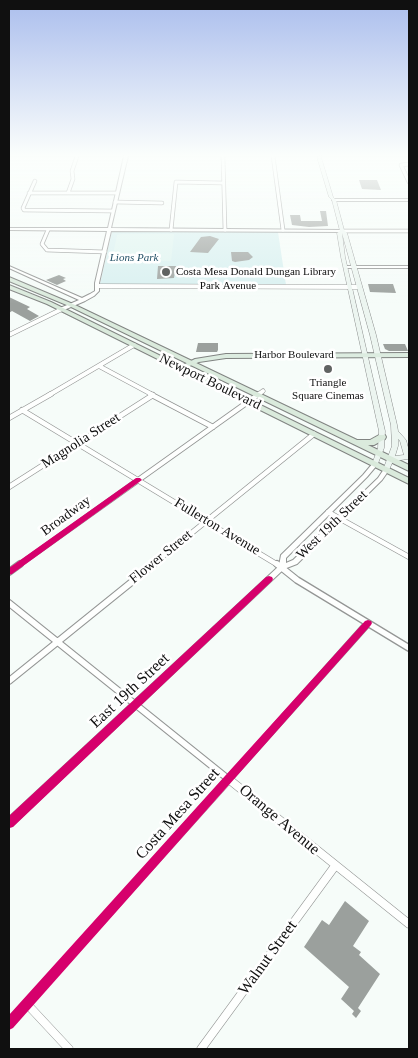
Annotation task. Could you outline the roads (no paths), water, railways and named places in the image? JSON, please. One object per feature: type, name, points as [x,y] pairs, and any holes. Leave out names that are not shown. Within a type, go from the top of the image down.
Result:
[{"type":"highway","points":[[20,283],[30,277]]},
{"type":"highway","name":"Newport Boulevard","points":[[9,279],[72,305],[194,364],[260,393],[354,442],[409,468]]},
{"type":"highway","name":"Newport Boulevard","points":[[10,289],[62,309],[409,481]]},
{"type":"highway","points":[[354,442],[371,443],[382,437]]},
{"type":"main road","name":"West 19th Street","points":[[335,205],[342,231],[346,233],[395,432],[395,446],[386,470]]},
{"type":"main road","name":"West 19th Street","points":[[342,231],[339,233],[345,267],[382,437],[375,464]]},
{"type":"main road","name":"Harbor Boulevard","points":[[183,369],[194,364],[237,360],[378,358],[409,355]]},
{"type":"main road","name":"Harbor Boulevard","points":[[378,358],[409,361]]},
{"type":"main road","points":[[391,459],[406,457],[407,455],[403,440],[395,432]]},
{"type":"street","points":[[23,205],[22,208],[24,210],[112,211]]},
{"type":"street","points":[[9,335],[96,293],[113,205]]},
{"type":"street","points":[[171,230],[174,205]]},
{"type":"street","points":[[224,205],[225,230]]},
{"type":"street","points":[[280,205],[283,230]]},
{"type":"street","points":[[9,229],[409,231]]},
{"type":"street","points":[[48,230],[42,244],[47,250],[105,252]]},
{"type":"street","points":[[9,267],[84,300]]},
{"type":"street","points":[[345,267],[409,267]]},
{"type":"street","name":"Park Avenue","points":[[97,286],[359,287]]},
{"type":"street","points":[[9,418],[134,345]]},
{"type":"street","points":[[98,366],[213,427]]},
{"type":"street","name":"Broadway","points":[[9,572],[260,393]]},
{"type":"street","name":"Magnolia Street","points":[[9,486],[153,394]]},
{"type":"street","name":"Fullerton Avenue","points":[[22,410],[282,567],[297,580],[409,648]]},
{"type":"street","name":"Flower Street","points":[[9,681],[314,434]]},
{"type":"street","name":"West 19th Street","points":[[375,464],[283,557],[282,567],[295,562],[380,479],[386,470]]},
{"type":"street","points":[[328,512],[409,557]]},
{"type":"street","name":"East 19th Street","points":[[9,824],[282,567]]},
{"type":"street","name":"Orange Avenue","points":[[9,603],[409,924]]},
{"type":"street","name":"Costa Mesa Street","points":[[9,1024],[228,777],[368,623]]},
{"type":"street","name":"Walnut Street","points":[[201,1049],[335,866]]},
{"type":"street","points":[[27,1004],[69,1049]]},
{"type":"place","name":"Costa Mesa Donald Dungan Library","points":[[166,272]]},
{"type":"place","name":"Triangle Square Cinemas","points":[[328,369]]},
{"type":"park label","name":"Lions Park","points":[[134,258]]}]
